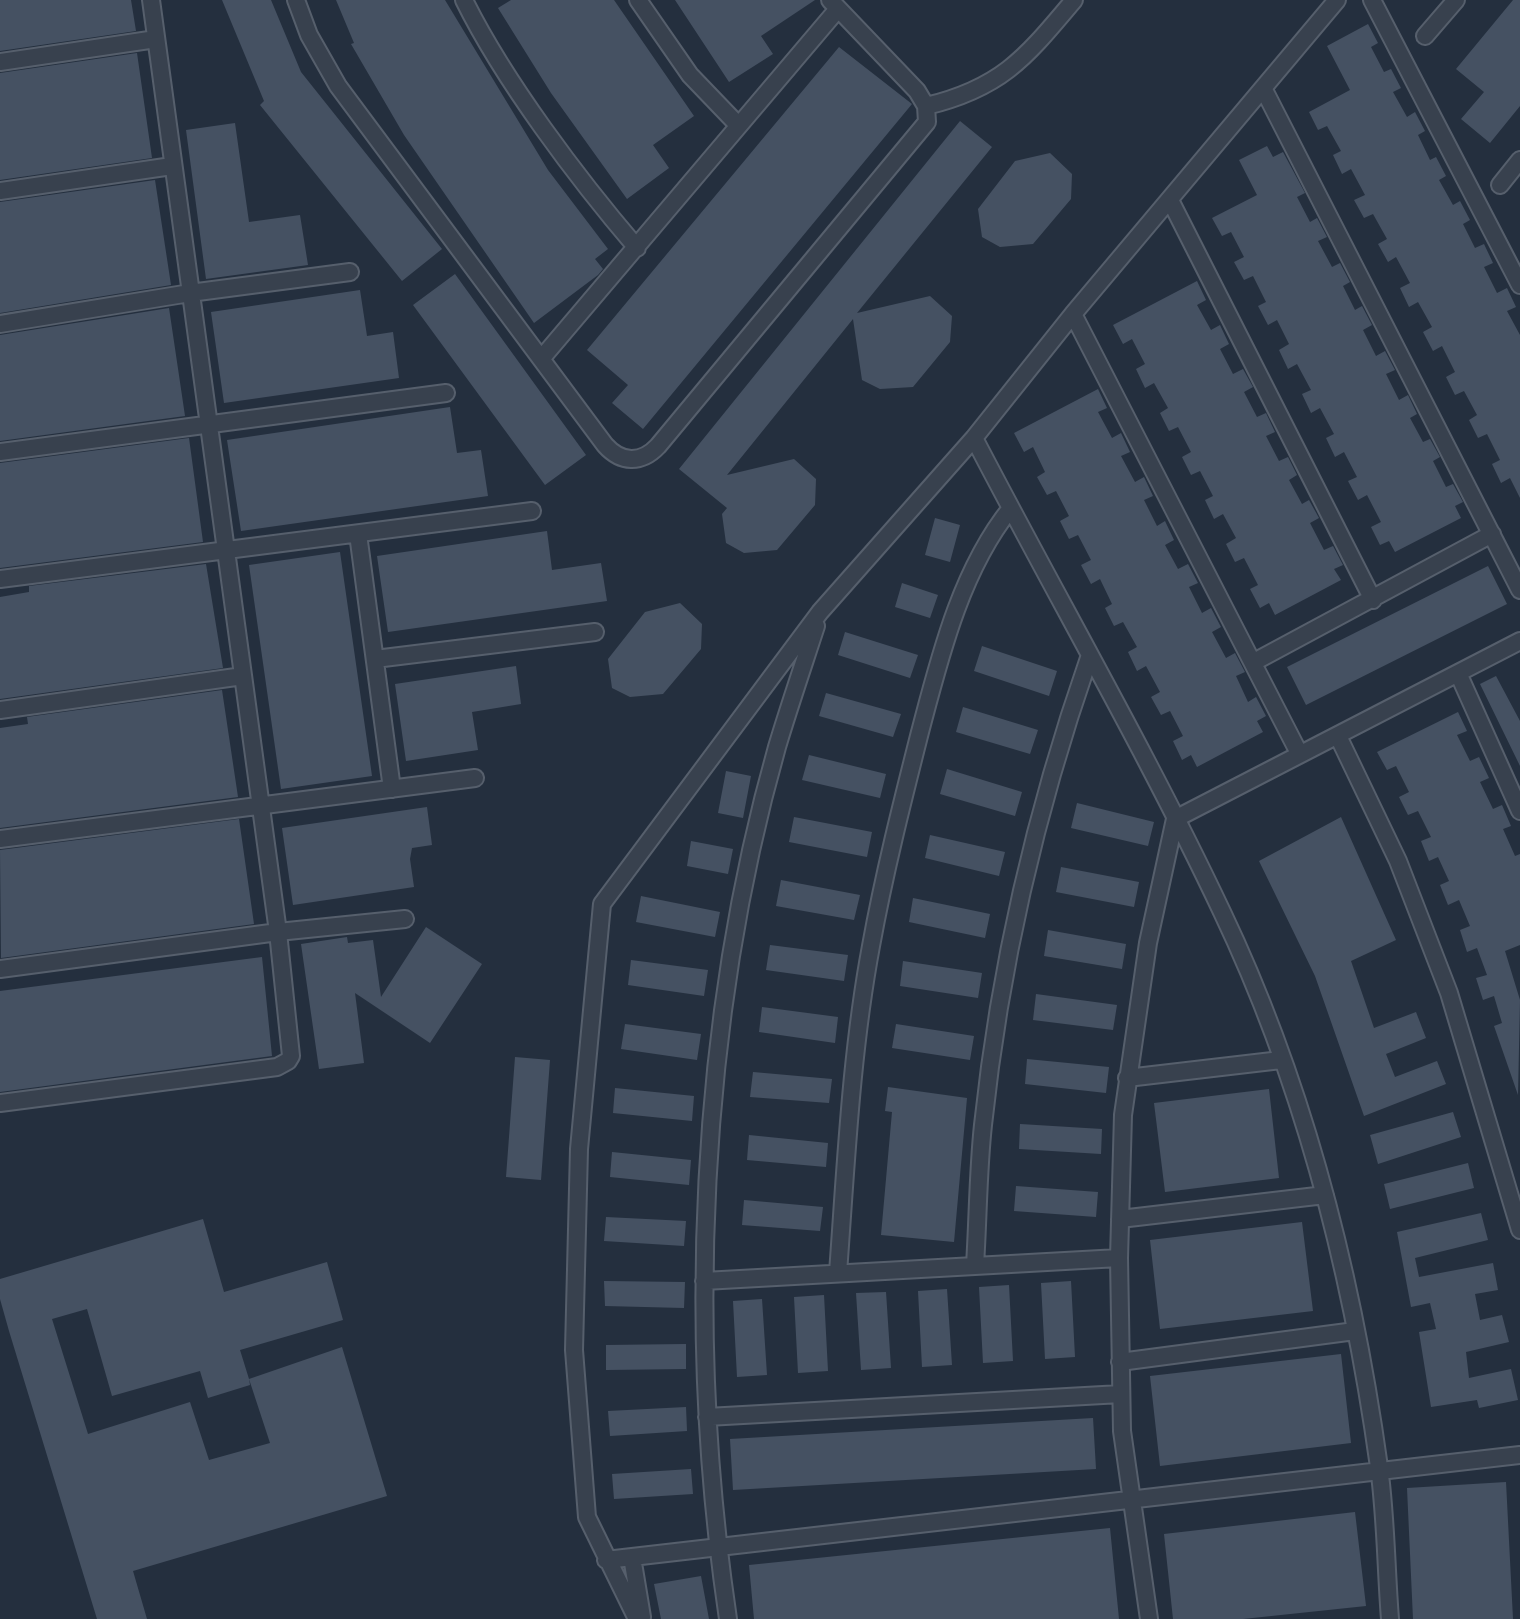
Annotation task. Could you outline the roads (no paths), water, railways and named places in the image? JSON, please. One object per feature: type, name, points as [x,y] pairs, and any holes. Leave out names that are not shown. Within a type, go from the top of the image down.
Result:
[{"type":"street","points":[[0,1103],[284,1065],[291,1056],[278,932],[151,0]]},
{"type":"street","points":[[296,0],[309,35],[338,86],[541,359],[612,453],[632,460],[652,452],[919,135],[927,122],[926,106],[917,91],[834,5],[637,248],[541,359]]},
{"type":"street","points":[[464,0],[519,89],[637,248]]},
{"type":"street","points":[[638,0],[690,75],[738,125]]},
{"type":"street","points":[[926,106],[969,93],[1009,71],[1024,60],[1074,0]]},
{"type":"street","points":[[640,1619],[606,1560],[590,1526],[583,1498],[573,1307],[579,1149],[602,904],[820,612],[974,438],[1073,314],[1337,0]]},
{"type":"street","points":[[1372,0],[1520,285]]},
{"type":"street","points":[[1425,36],[1456,0]]},
{"type":"street","points":[[0,62],[156,39]]},
{"type":"street","points":[[1263,88],[1520,590]]},
{"type":"street","points":[[1500,185],[1520,160]]},
{"type":"street","points":[[0,191],[172,166]]},
{"type":"street","points":[[1170,200],[1373,600]]},
{"type":"street","points":[[0,324],[190,293],[350,272]]},
{"type":"street","points":[[1073,314],[1299,753]]},
{"type":"street","points":[[0,452],[446,393]]},
{"type":"street","points":[[974,438],[1223,913],[1281,1060],[1325,1195],[1345,1271],[1379,1468],[1390,1619]]},
{"type":"street","points":[[838,1273],[849,1129],[870,948],[901,808],[934,677],[969,580],[985,539],[1011,508]]},
{"type":"street","points":[[0,579],[532,511]]},
{"type":"street","points":[[358,534],[392,789]]},
{"type":"street","points":[[1254,662],[1492,534]]},
{"type":"street","points":[[728,1619],[718,1547],[707,1417],[704,1281],[713,1124],[724,1020],[746,880],[777,749],[820,612]]},
{"type":"street","points":[[375,659],[595,632]]},
{"type":"street","points":[[1149,1619],[1130,1497],[1121,1394],[1120,1219],[1127,1078],[1148,943],[1175,819],[1520,641]]},
{"type":"street","points":[[975,1265],[983,1127],[1003,986],[1050,770],[1089,658]]},
{"type":"street","points":[[1458,673],[1519,805]]},
{"type":"street","points":[[0,710],[243,676]]},
{"type":"street","points":[[1338,736],[1398,861],[1449,993],[1520,1230]]},
{"type":"street","points":[[0,839],[475,778]]},
{"type":"street","points":[[0,969],[278,932],[405,919]]},
{"type":"street","points":[[1127,1078],[1281,1060]]},
{"type":"street","points":[[1120,1219],[1325,1195]]},
{"type":"street","points":[[704,1281],[1119,1258]]},
{"type":"street","points":[[1120,1362],[1355,1331]]},
{"type":"street","points":[[707,1417],[1121,1394]]},
{"type":"street","points":[[606,1560],[1379,1468],[1520,1455]]},
{"type":"street","points":[[632,1557],[640,1619]]}]
